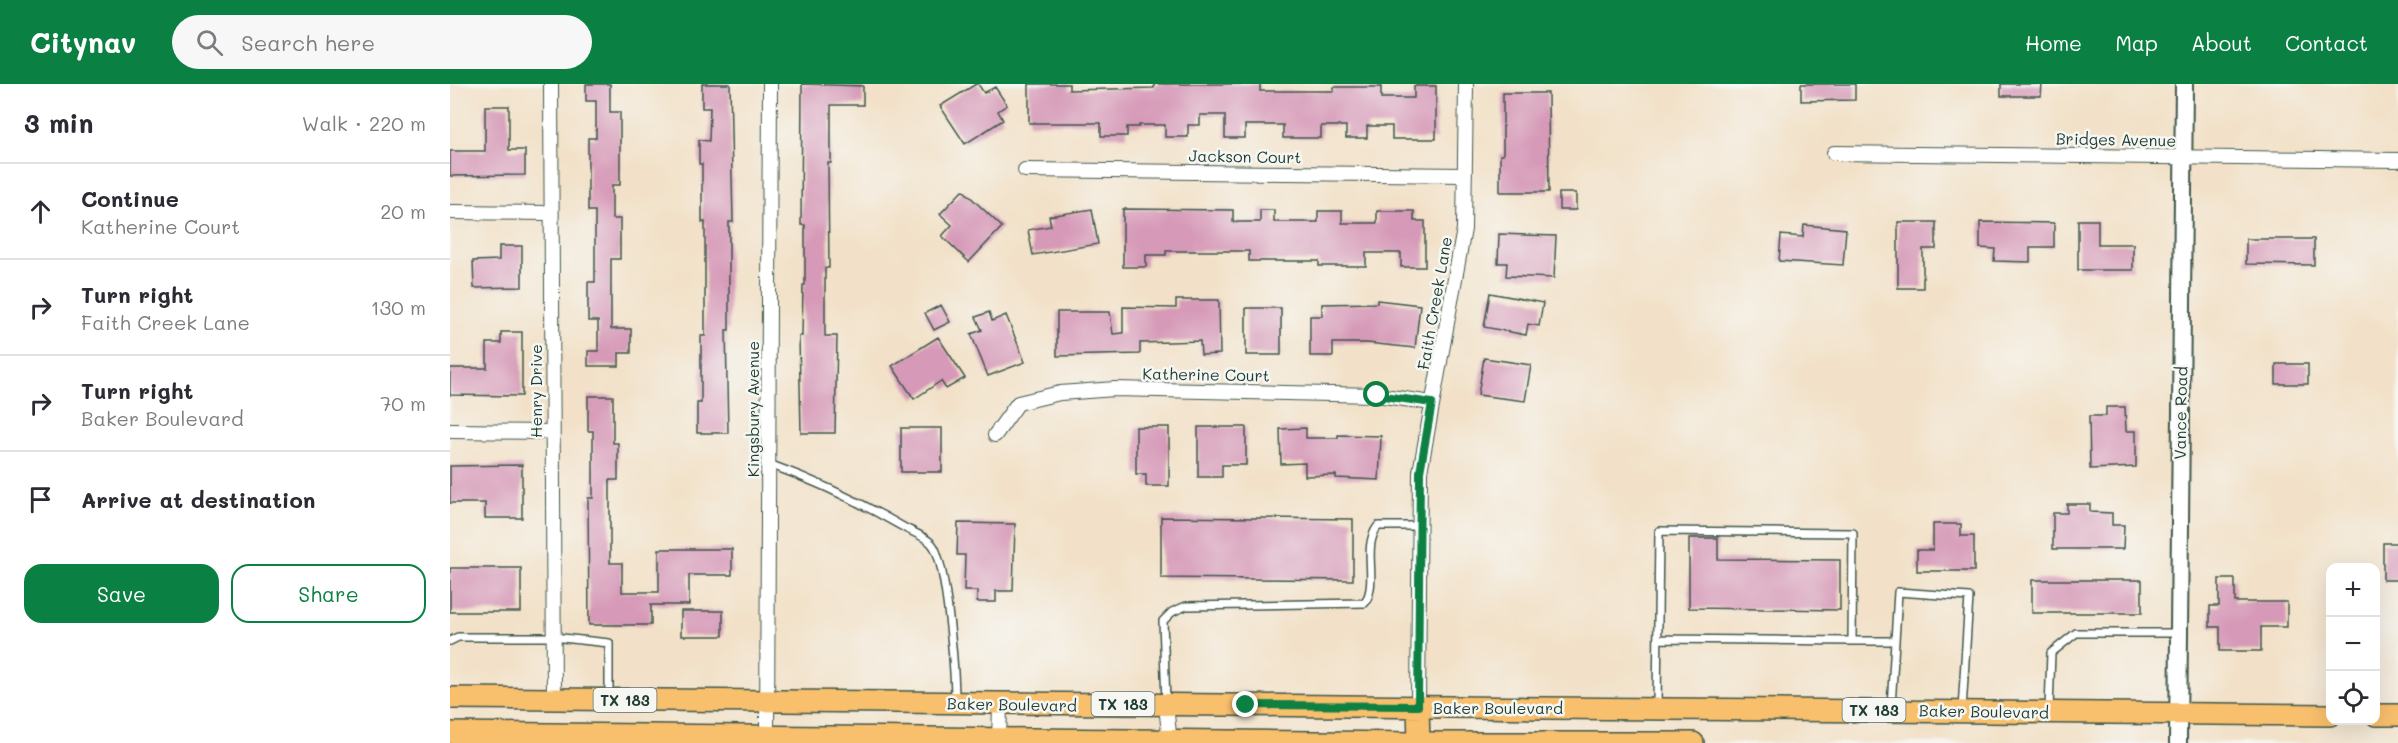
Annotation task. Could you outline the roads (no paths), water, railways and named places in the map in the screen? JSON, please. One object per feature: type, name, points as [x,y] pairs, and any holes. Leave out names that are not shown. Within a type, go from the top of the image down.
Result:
[{"type":"main road","name":"Baker Boulevard","points":[[450,698],[1000,704],[1657,707],[2326,715]]},
{"type":"main road","points":[[1418,706],[1419,743]]},
{"type":"main road","points":[[2380,715],[2398,715]]},
{"type":"main road","name":"Baker Boulevard","points":[[450,733],[581,739],[767,735],[999,740],[1693,743]]},
{"type":"street","name":"Henry Drive","points":[[551,84],[554,699]]},
{"type":"street","name":"Kingsbury Avenue","points":[[767,735],[770,84]]},
{"type":"street","name":"Faith Creek Lane","points":[[1418,706],[1420,472],[1464,230],[1466,84]]},
{"type":"street","name":"Vance Road","points":[[2178,743],[2184,84]]},
{"type":"street","name":"Bridges Avenue","points":[[1834,153],[2398,160]]},
{"type":"street","name":"Jackson Court","points":[[1025,170],[1465,175]]},
{"type":"street","points":[[450,212],[550,213]]},
{"type":"street","name":"Katherine Court","points":[[995,435],[1018,403],[1060,393],[1115,389],[1377,395],[1432,403]]},
{"type":"street","points":[[450,431],[552,432]]},
{"type":"street","points":[[999,740],[1000,704]]},
{"type":"street","points":[[1166,705],[1170,741]]},
{"type":"lane","points":[[768,464],[863,505],[933,544],[939,563],[954,654],[955,703]]},
{"type":"lane","points":[[1166,705],[1163,621],[1172,612],[1186,606],[1365,603],[1371,594],[1371,536],[1378,526],[1419,526]]},
{"type":"lane","points":[[1657,707],[1659,531],[1853,533],[1852,641]]},
{"type":"lane","points":[[1891,710],[1898,592],[1969,597],[1962,711]]},
{"type":"lane","points":[[2049,712],[2050,652],[2076,633],[2178,633]]},
{"type":"lane","points":[[450,641],[458,637],[553,637],[609,643],[609,699]]},
{"type":"lane","points":[[1658,639],[1895,641]]}]
